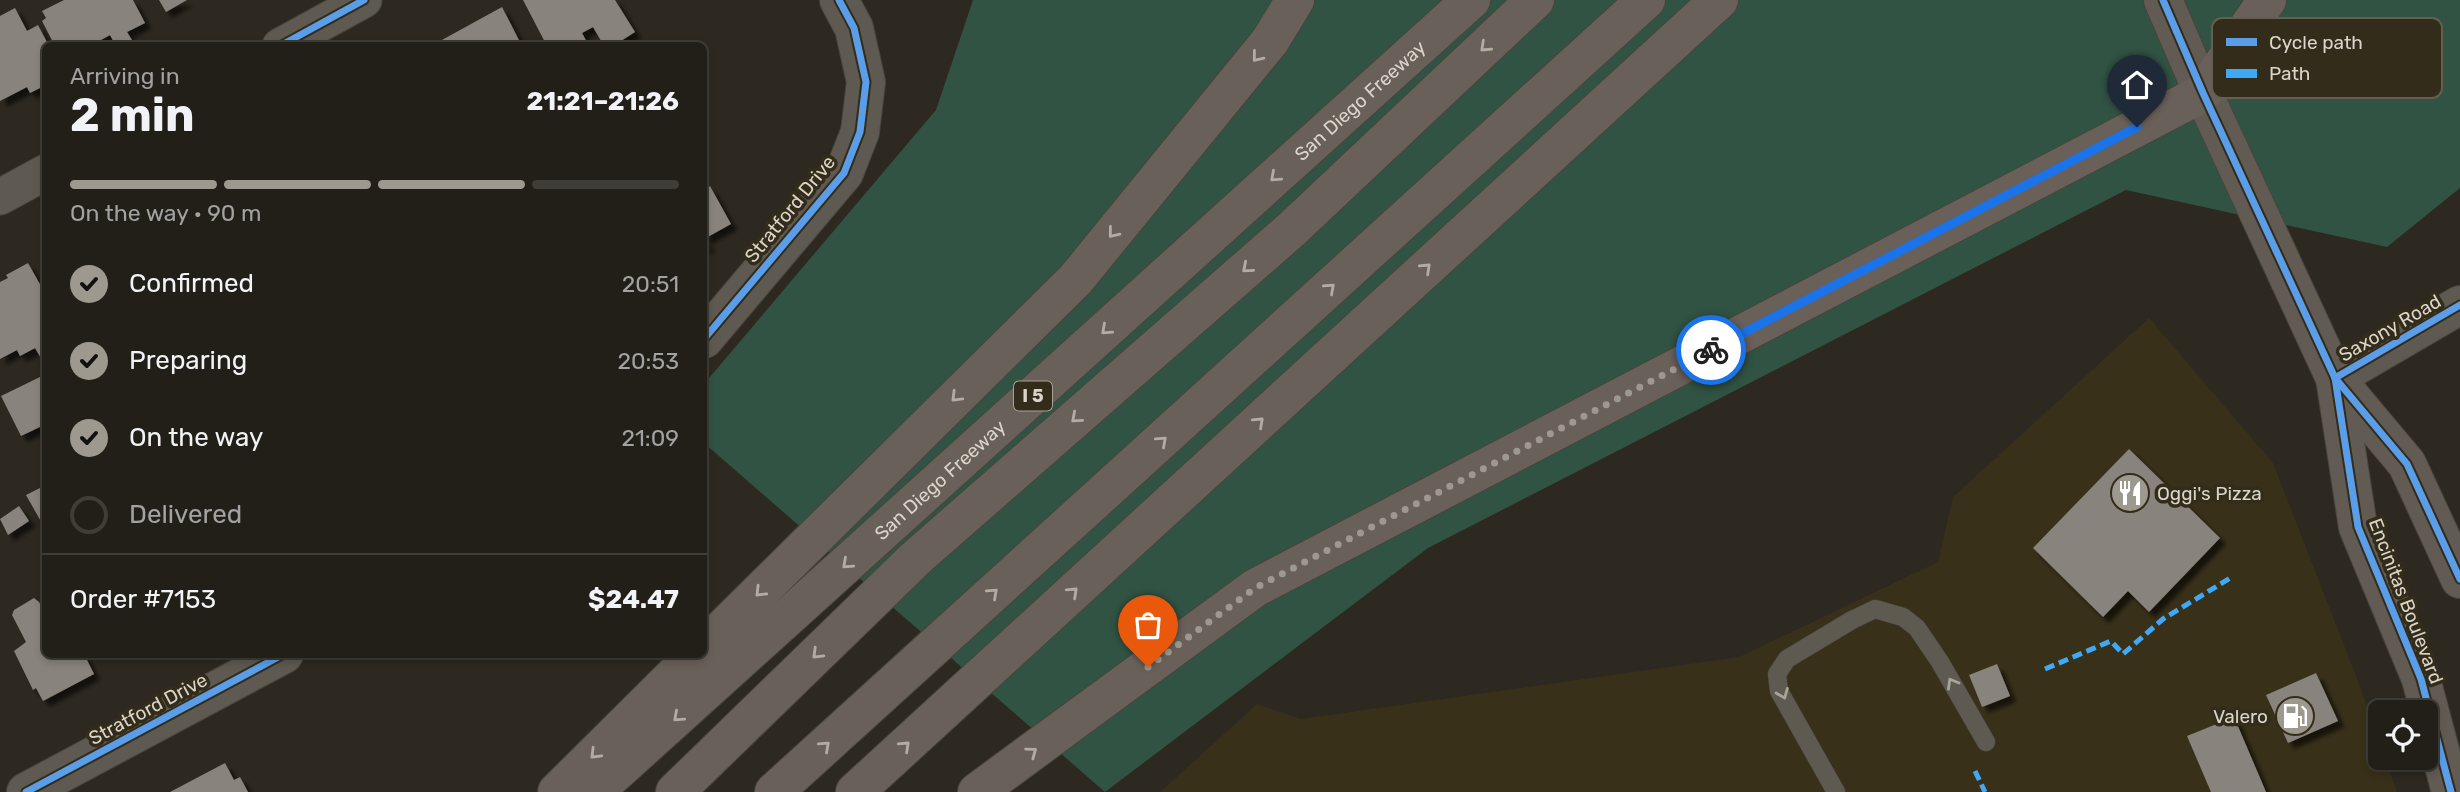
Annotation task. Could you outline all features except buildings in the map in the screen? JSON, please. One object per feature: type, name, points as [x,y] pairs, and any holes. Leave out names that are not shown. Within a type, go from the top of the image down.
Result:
[{"type":"highway","points":[[707,644],[1076,279],[1270,41],[1295,0]]},
{"type":"highway","name":"San Diego Freeway","points":[[594,792],[1471,0]]},
{"type":"highway","points":[[675,792],[916,558],[1292,229],[1535,0]]},
{"type":"highway","points":[[774,792],[1646,0]]},
{"type":"highway","points":[[855,792],[1718,0]]},
{"type":"highway","points":[[2255,18],[2267,0]]},
{"type":"highway","points":[[977,792],[1255,588],[2203,93],[2212,80]]},
{"type":"highway","points":[[557,792],[692,658]]},
{"type":"main road","name":"Encinitas Boulevard","points":[[2163,0],[2203,93],[2335,378],[2407,464],[2460,579]]},
{"type":"main road","name":"Encinitas Boulevard","points":[[2335,378],[2358,527],[2421,678],[2451,792]]},
{"type":"street","points":[[287,42],[364,0]]},
{"type":"street","name":"Stratford Drive","points":[[707,335],[844,173],[860,132],[866,82],[854,28],[839,0]]},
{"type":"street","points":[[0,197],[42,174]]},
{"type":"street","name":"Saxony Road","points":[[2335,378],[2460,305]]},
{"type":"street","name":"Stratford Drive","points":[[26,792],[277,658]]},
{"type":"lane","points":[[1836,792],[1779,691],[1777,674],[1787,659],[1875,609],[1903,617],[1917,628],[1986,742]]},
{"type":"shaded area","points":[[2149,318],[2273,463],[2368,710],[2368,770],[2389,770],[2397,792],[1160,792],[1257,704],[1301,719],[1739,657],[1938,562],[1953,497]]},
{"type":"green space","points":[[973,0],[2460,0],[2460,188],[2387,247],[2126,190],[1428,548],[1105,792],[707,446],[707,380],[936,110]]},
{"type":"marked path","points":[[2045,669],[2111,641],[2123,654],[2163,619],[2232,577]]},
{"type":"marked path","points":[[1975,771],[1985,792]]},
{"type":"cycle path","points":[[287,42],[364,0]]},
{"type":"cycle path","points":[[707,335],[844,173],[860,132],[866,82],[854,28],[839,0]]},
{"type":"cycle path","points":[[2163,0],[2203,93],[2335,378],[2407,464],[2460,579]]},
{"type":"cycle path","points":[[2335,378],[2460,305]]},
{"type":"cycle path","points":[[2335,378],[2358,527],[2421,679],[2451,792]]},
{"type":"cycle path","points":[[26,792],[277,658]]},
{"type":"way so far","points":[[1148,667],[1255,588],[1711,350]]},
{"type":"place","name":"Oggi's Pizza","points":[[2130,493]]},
{"type":"place","name":"Valero","points":[[2295,716]]},
{"type":"route","points":[[1711,350],[2137,127]]}]
